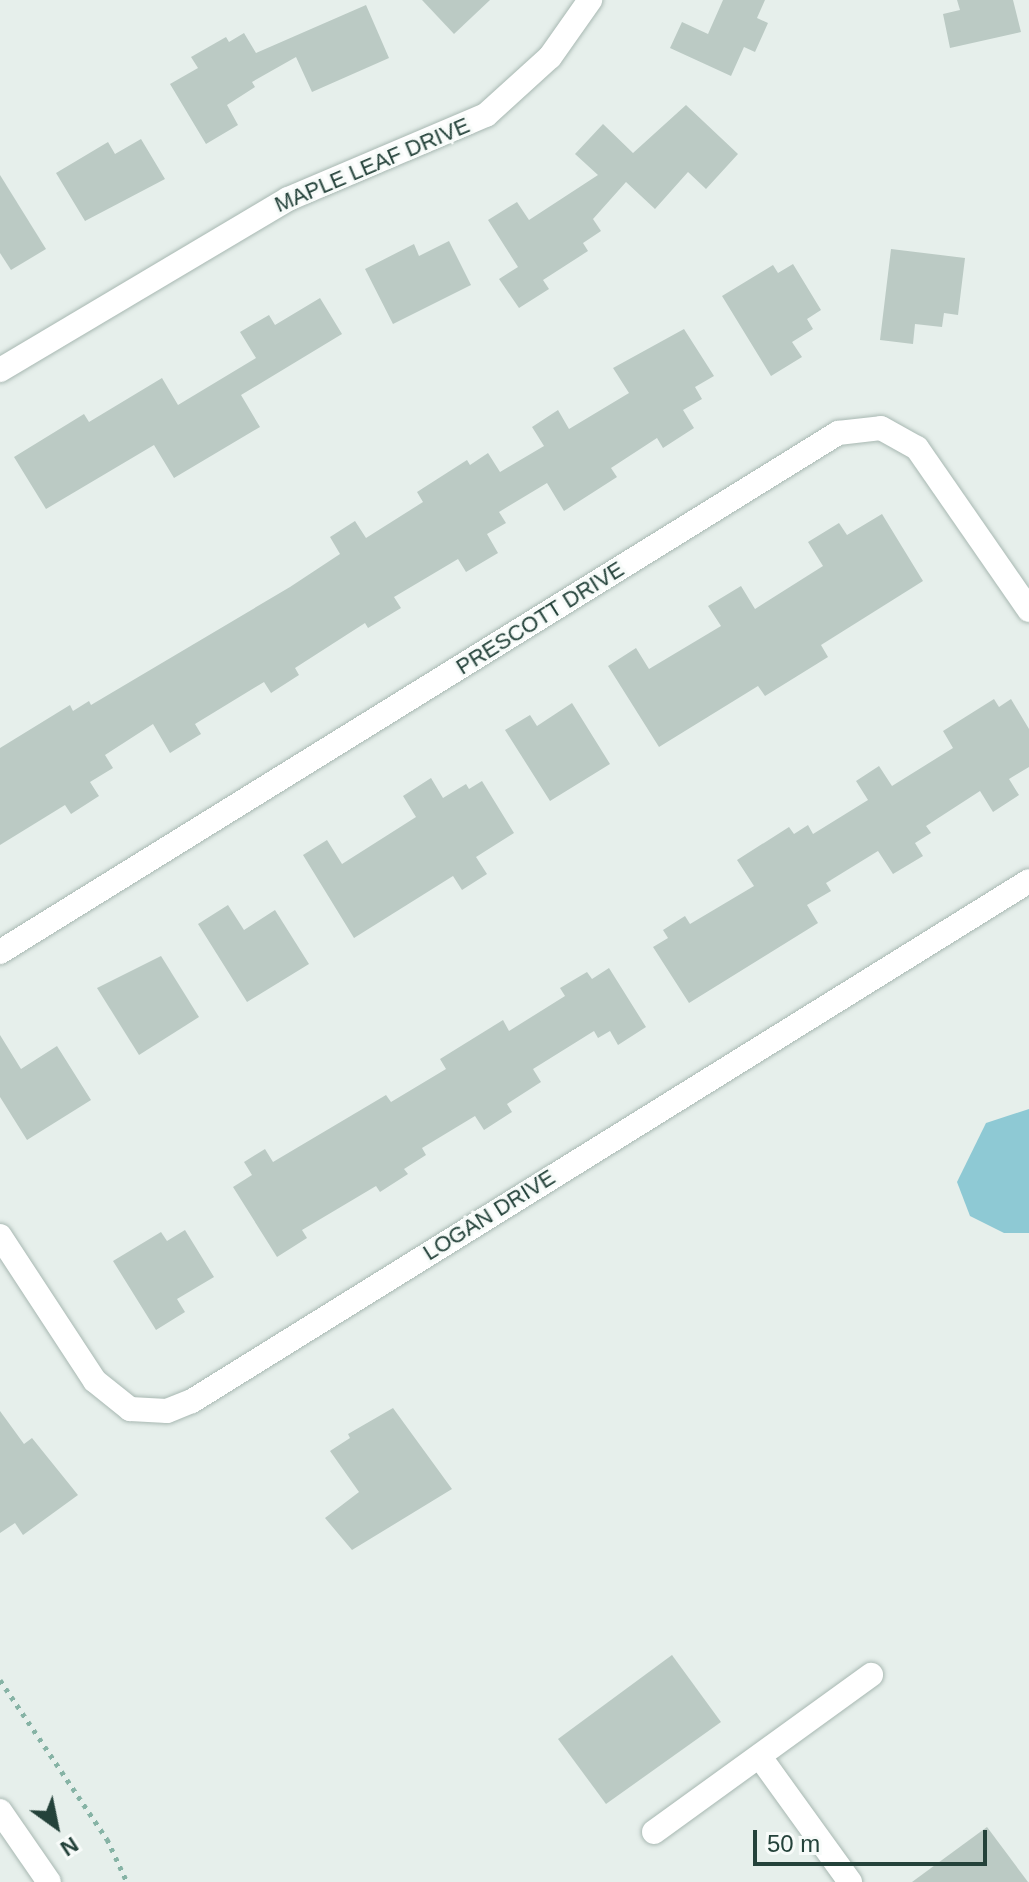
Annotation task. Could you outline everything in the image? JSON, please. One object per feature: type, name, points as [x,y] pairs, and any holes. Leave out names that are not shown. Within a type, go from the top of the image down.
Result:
[{"type":"street","name":"MAPLE LEAF DRIVE","points":[[0,370],[288,199],[486,115],[550,57],[590,0]]},
{"type":"street","name":"PRESCOTT DRIVE","points":[[0,952],[838,433],[881,428],[917,448],[1029,610]]},
{"type":"street","name":"LOGAN DRIVE","points":[[0,1236],[102,1388],[130,1409],[167,1411],[192,1401],[1029,881]]},
{"type":"street","points":[[654,1832],[871,1675]]},
{"type":"street","points":[[760,1757],[850,1882]]},
{"type":"street","points":[[0,1811],[49,1882]]},
{"type":"path","points":[[0,1680],[107,1839],[127,1882]]},
{"type":"water","points":[[1029,1109],[1029,1233],[1004,1233],[970,1216],[957,1182],[986,1123]]},
{"type":"building","points":[[422,0],[490,0],[454,34]]},
{"type":"building","points":[[723,0],[765,0],[757,18],[768,23],[755,52],[744,47],[731,76],[670,48],[682,22],[708,34]]},
{"type":"building","points":[[957,0],[1013,0],[1021,32],[950,48],[943,14],[960,10]]},
{"type":"building","points":[[366,5],[389,58],[312,92],[296,57],[252,82],[255,87],[227,105],[238,125],[206,144],[170,84],[198,68],[191,57],[226,37],[229,42],[244,33],[256,53]]},
{"type":"building","points":[[686,105],[738,154],[706,189],[688,172],[655,209],[626,182],[593,219],[601,231],[583,243],[588,251],[543,280],[549,289],[519,308],[499,279],[518,267],[488,220],[517,202],[529,220],[598,175],[575,154],[603,124],[633,153]]},
{"type":"building","points":[[141,139],[165,179],[85,221],[56,173],[108,142],[115,154]]},
{"type":"building","points":[[0,175],[46,249],[11,270],[0,253]]},
{"type":"building","points":[[449,241],[471,285],[393,324],[365,269],[414,244],[419,256]]},
{"type":"building","points":[[891,249],[965,258],[958,315],[944,313],[942,327],[915,324],[913,344],[880,340]]},
{"type":"building","points":[[793,264],[821,310],[807,319],[813,329],[792,342],[802,357],[771,376],[722,296],[773,265],[778,273]]},
{"type":"building","points":[[320,298],[342,334],[241,395],[260,427],[174,478],[154,445],[46,509],[14,457],[84,414],[89,422],[162,378],[178,405],[256,358],[240,332],[269,315],[275,325]]},
{"type":"building","points":[[684,329],[714,376],[695,387],[702,399],[683,410],[694,428],[663,448],[657,438],[611,468],[617,477],[564,511],[547,483],[499,512],[506,523],[487,534],[498,553],[466,572],[458,559],[394,597],[401,608],[368,628],[365,623],[295,668],[299,675],[271,693],[264,682],[195,724],[201,734],[170,753],[153,724],[105,755],[113,768],[90,782],[99,796],[71,814],[65,805],[0,845],[0,748],[70,705],[73,711],[89,701],[91,705],[290,587],[340,554],[330,537],[355,521],[366,538],[423,502],[417,492],[467,460],[470,465],[488,453],[500,472],[544,446],[532,427],[558,410],[569,429],[629,393],[613,368]]},
{"type":"building","points":[[882,514],[923,581],[821,645],[828,657],[765,696],[758,686],[659,747],[608,666],[636,648],[649,669],[721,626],[708,606],[741,586],[755,609],[823,566],[808,542],[839,523],[847,535]]},
{"type":"building","points":[[994,699],[999,707],[1011,699],[1029,729],[1029,767],[1009,779],[1019,795],[993,812],[980,791],[926,826],[931,833],[915,843],[923,856],[893,874],[878,851],[826,883],[831,891],[807,905],[818,923],[689,1003],[653,947],[668,938],[663,930],[685,916],[690,924],[754,886],[737,860],[789,827],[794,834],[808,825],[813,834],[868,800],[856,781],[879,766],[892,786],[953,748],[943,731]]},
{"type":"building","points":[[572,703],[610,764],[550,801],[505,730],[530,715],[537,726]]},
{"type":"building","points":[[431,778],[443,798],[466,784],[469,789],[482,781],[514,833],[476,857],[487,874],[462,890],[453,876],[354,938],[303,855],[327,840],[342,864],[416,817],[403,796]]},
{"type":"building","points":[[228,905],[244,930],[275,910],[309,964],[247,1002],[198,924]]},
{"type":"building","points":[[161,956],[199,1017],[139,1055],[97,988]]},
{"type":"building","points":[[609,968],[646,1027],[618,1045],[610,1031],[598,1038],[594,1031],[533,1069],[541,1082],[507,1104],[512,1112],[484,1130],[475,1116],[422,1148],[426,1155],[404,1169],[408,1174],[380,1192],[376,1186],[302,1230],[307,1238],[277,1257],[233,1187],[252,1175],[244,1162],[265,1149],[273,1162],[386,1095],[391,1102],[446,1069],[440,1059],[503,1020],[509,1031],[565,996],[560,988],[587,972],[592,979]]},
{"type":"building","points":[[0,1035],[21,1069],[57,1046],[91,1100],[27,1140],[0,1097]]},
{"type":"building","points":[[185,1230],[214,1277],[177,1299],[185,1312],[156,1330],[113,1261],[161,1232],[167,1241]]},
{"type":"building","points":[[393,1408],[452,1489],[352,1550],[325,1518],[359,1492],[330,1451],[350,1438],[348,1434]]},
{"type":"building","points":[[0,1411],[24,1444],[32,1438],[78,1495],[23,1535],[15,1523],[0,1533]]},
{"type":"building","points":[[672,1655],[721,1722],[606,1804],[558,1739]]},
{"type":"building","points":[[987,1827],[1028,1882],[912,1882]]}]
